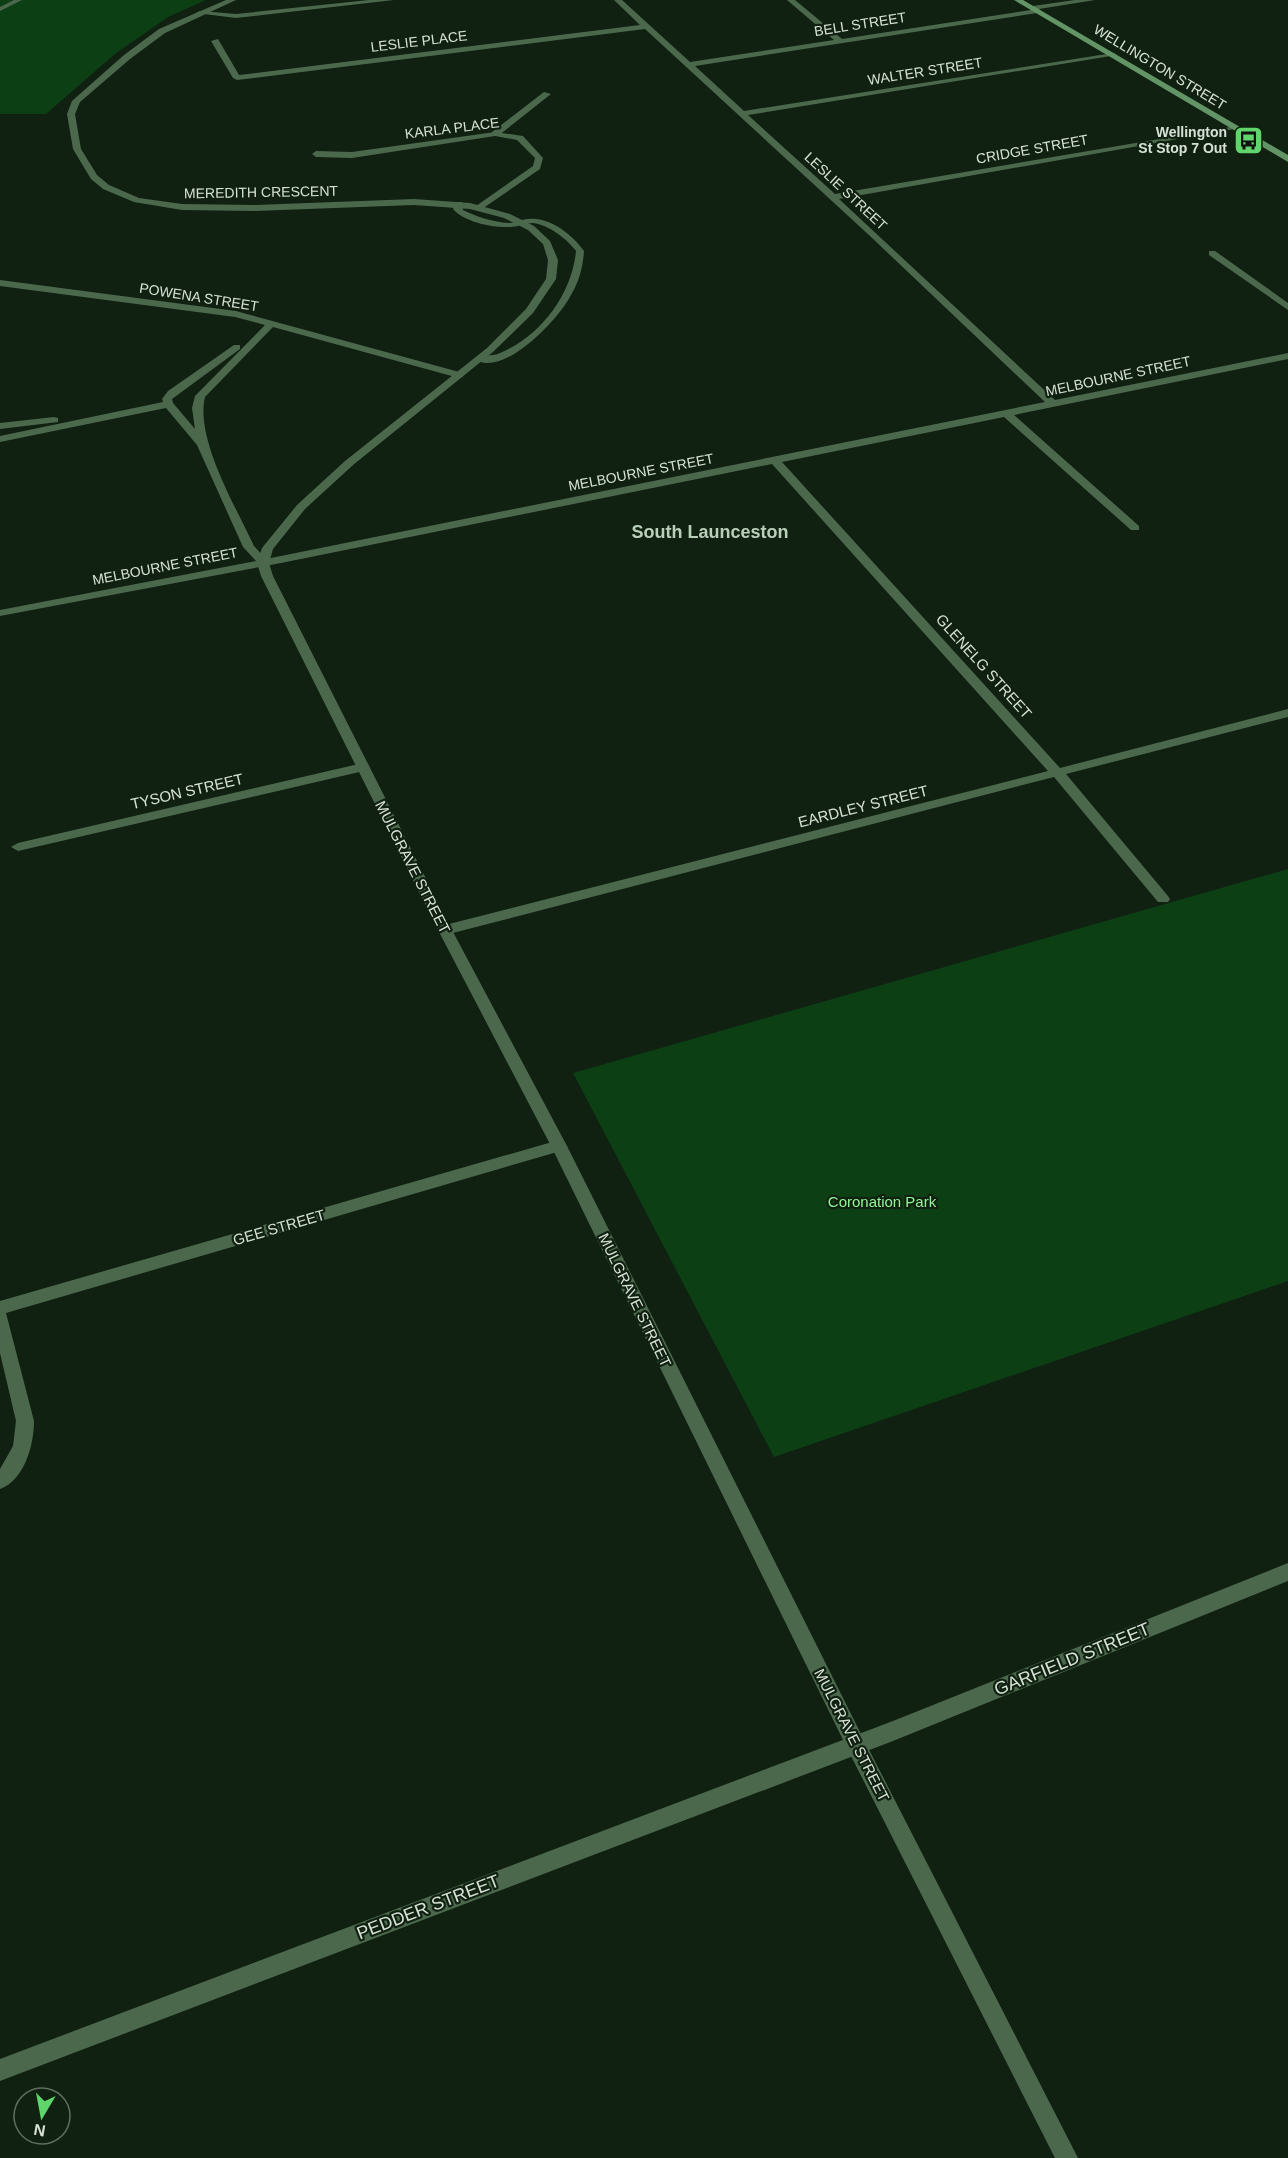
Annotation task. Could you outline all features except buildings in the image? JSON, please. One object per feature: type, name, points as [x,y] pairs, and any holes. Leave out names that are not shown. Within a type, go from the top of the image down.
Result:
[{"type":"main road","name":"WELLINGTON STREET","points":[[1018,0],[1288,159]]},
{"type":"street","name":"MEREDITH CRESCENT","points":[[232,0],[162,31],[127,57],[76,102],[71,114],[77,149],[94,177],[106,187],[137,200],[193,208],[414,202],[459,204],[479,208],[522,223],[541,236],[552,251],[550,279],[531,311],[478,359],[320,489],[280,531],[268,549],[264,563]]},
{"type":"street","points":[[200,13],[236,15],[390,0]]},
{"type":"street","name":"LESLIE STREET","points":[[618,0],[833,197],[1053,404]]},
{"type":"street","points":[[791,0],[840,41]]},
{"type":"street","name":"BELL STREET","points":[[687,64],[1091,0]]},
{"type":"street","name":"LESLIE PLACE","points":[[215,41],[237,78],[647,26]]},
{"type":"street","name":"WALTER STREET","points":[[742,114],[1113,55]]},
{"type":"street","name":"CRIDGE STREET","points":[[833,197],[1236,128]]},
{"type":"street","name":"KARLA PLACE","points":[[315,154],[352,155],[495,134],[520,138],[539,158],[539,163],[531,172],[479,208]]},
{"type":"street","points":[[1212,253],[1288,307]]},
{"type":"street","name":"POWENA STREET","points":[[0,283],[236,314],[459,375]]},
{"type":"street","points":[[0,439],[168,404],[167,399],[172,393],[272,323]]},
{"type":"street","name":"MULGRAVE STREET","points":[[202,444],[197,402],[205,390],[272,323]]},
{"type":"street","name":"MELBOURNE STREET","points":[[0,613],[264,563],[1288,356]]},
{"type":"street","name":"MULGRAVE STREET","points":[[168,404],[202,444],[249,547],[264,563],[272,588],[445,930],[559,1146],[856,1745],[1067,2158]]},
{"type":"street","points":[[0,426],[132,412]]},
{"type":"street","points":[[1007,414],[1135,528]]},
{"type":"street","name":"GLENELG STREET","points":[[775,460],[1058,773],[1163,899]]},
{"type":"street","name":"EARDLEY STREET","points":[[445,930],[1288,713]]},
{"type":"street","name":"TYSON STREET","points":[[18,847],[363,767]]},
{"type":"street","name":"GEE STREET","points":[[0,1308],[559,1146]]},
{"type":"street","points":[[0,1318],[25,1421],[26,1434],[18,1459],[0,1481]]},
{"type":"street","name":"GARFIELD STREET","points":[[856,1745],[1288,1572]]},
{"type":"street","name":"PEDDER STREET","points":[[0,2070],[856,1745]]},
{"type":"lane","points":[[0,9],[19,0]]},
{"type":"lane","points":[[495,134],[547,94]]},
{"type":"lane","points":[[459,204],[457,209],[460,212],[483,222],[511,225],[522,223]]},
{"type":"lane","name":"MEREDITH CRESCENT","points":[[478,359],[494,360],[524,343],[560,307],[573,282],[579,263],[580,250],[577,244],[542,223],[529,220],[522,223]]},
{"type":"green space","points":[[0,0],[206,0],[168,17],[115,54],[46,114],[0,114]]},
{"type":"green space","name":"Coronation Park","points":[[1288,869],[1288,1281],[774,1457],[573,1073]]},
{"type":"place","name":"Wellington St Stop 7 Out","points":[[1248,140]]},
{"type":"district","name":"South Launceston","points":[[710,532]]}]
